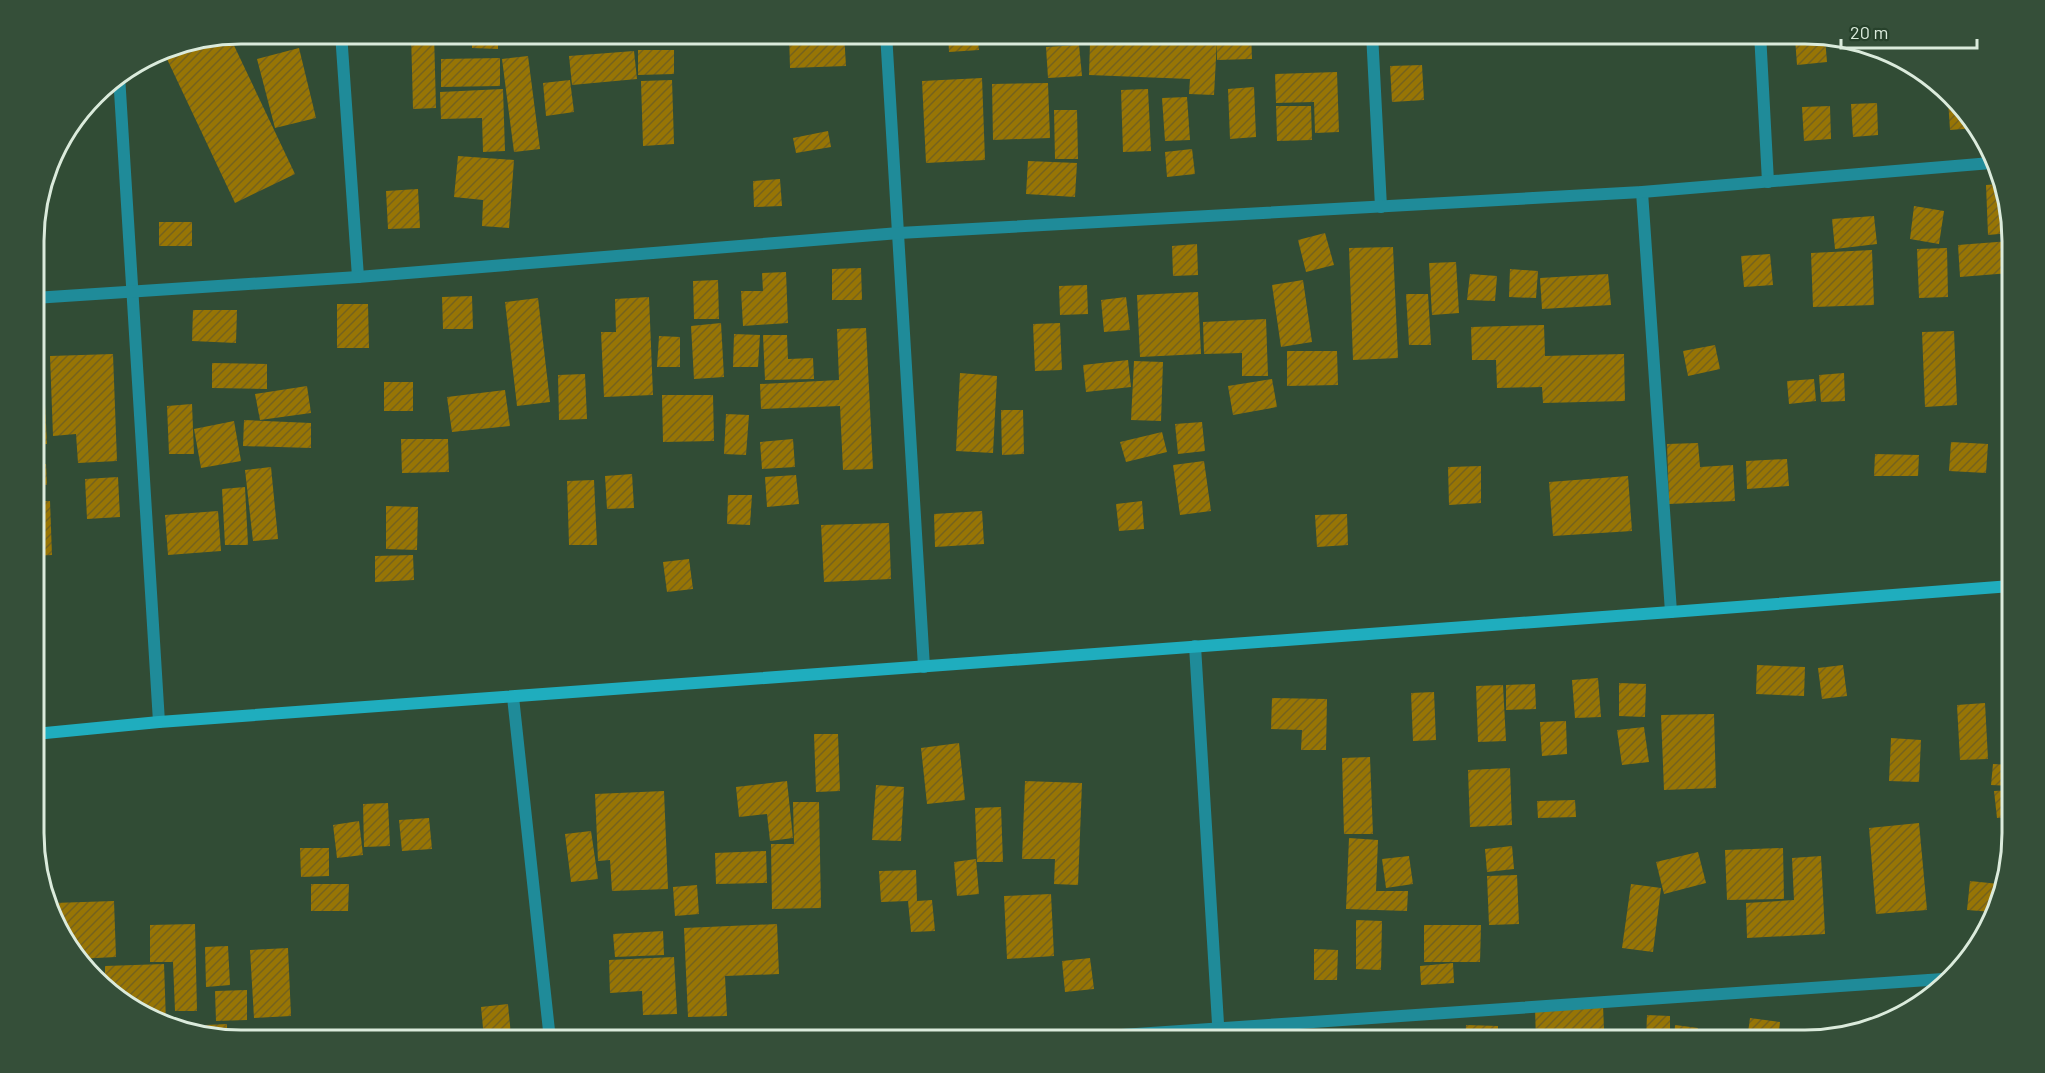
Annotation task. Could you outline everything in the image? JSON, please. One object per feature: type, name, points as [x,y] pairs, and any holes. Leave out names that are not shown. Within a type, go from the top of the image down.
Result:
[{"type":"main road","points":[[44,733],[159,722],[1671,612],[2002,586]]},
{"type":"street","points":[[342,44],[358,277]]},
{"type":"street","points":[[887,44],[924,667]]},
{"type":"street","points":[[1373,44],[1381,207]]},
{"type":"street","points":[[1761,44],[1768,182]]},
{"type":"street","points":[[120,85],[159,722]]},
{"type":"street","points":[[44,297],[358,277],[898,233],[1642,192],[1985,163]]},
{"type":"street","points":[[1642,192],[1671,612]]},
{"type":"street","points":[[1196,646],[1219,1029]]},
{"type":"street","points":[[513,697],[549,1030]]},
{"type":"street","points":[[1294,1029],[1934,981]]},
{"type":"building","points":[[233,44],[295,174],[235,203],[167,59],[202,47]]},
{"type":"building","points":[[411,44],[434,44],[436,108],[413,109]]},
{"type":"building","points":[[472,44],[498,44],[498,49],[472,48]]},
{"type":"building","points":[[789,44],[845,44],[846,66],[790,68]]},
{"type":"building","points":[[949,44],[978,44],[979,50],[949,52]]},
{"type":"building","points":[[1090,44],[1217,44],[1214,95],[1189,94],[1190,79],[1089,75]]},
{"type":"building","points":[[1217,44],[1251,44],[1252,59],[1217,60]]},
{"type":"building","points":[[1795,44],[1826,45],[1827,62],[1797,65]]},
{"type":"building","points":[[1079,45],[1082,76],[1048,78],[1046,47]]},
{"type":"building","points":[[299,48],[316,118],[275,128],[257,59]]},
{"type":"building","points":[[638,50],[674,50],[674,74],[638,75]]},
{"type":"building","points":[[634,51],[637,79],[572,85],[569,56]]},
{"type":"building","points":[[528,56],[540,149],[514,152],[502,59]]},
{"type":"building","points":[[500,58],[500,86],[441,87],[441,59]]},
{"type":"building","points":[[1422,65],[1424,100],[1392,102],[1390,66]]},
{"type":"building","points":[[1337,72],[1339,132],[1315,133],[1314,102],[1276,103],[1275,74]]},
{"type":"building","points":[[982,78],[985,160],[926,163],[922,81]]},
{"type":"building","points":[[570,80],[574,112],[546,116],[543,83]]},
{"type":"building","points":[[672,80],[674,144],[643,146],[641,81]]},
{"type":"building","points":[[1048,83],[1050,138],[993,140],[992,84]]},
{"type":"building","points":[[1254,87],[1256,137],[1230,139],[1228,89]]},
{"type":"building","points":[[503,89],[505,151],[483,152],[482,118],[441,119],[440,92]]},
{"type":"building","points":[[1148,89],[1151,151],[1123,152],[1121,90]]},
{"type":"building","points":[[1187,97],[1190,140],[1165,141],[1162,98]]},
{"type":"building","points":[[1877,103],[1878,135],[1853,137],[1851,104]]},
{"type":"building","points":[[1276,106],[1311,106],[1312,140],[1277,141]]},
{"type":"building","points":[[1830,106],[1831,139],[1804,141],[1802,107]]},
{"type":"building","points":[[1948,106],[1966,129],[1950,130]]},
{"type":"building","points":[[1054,110],[1077,110],[1078,159],[1055,159]]},
{"type":"building","points":[[828,131],[831,147],[796,153],[793,138]]},
{"type":"building","points":[[1192,149],[1195,174],[1167,177],[1165,152]]},
{"type":"building","points":[[458,156],[514,160],[509,228],[482,226],[483,200],[454,197]]},
{"type":"building","points":[[1028,161],[1077,163],[1075,197],[1026,194]]},
{"type":"building","points":[[780,179],[782,206],[754,207],[753,181]]},
{"type":"building","points":[[1993,184],[1998,202],[2001,234],[1988,235],[1986,185]]},
{"type":"building","points":[[418,189],[420,228],[388,229],[386,191]]},
{"type":"building","points":[[1914,206],[1944,211],[1939,244],[1910,239]]},
{"type":"building","points":[[1874,216],[1877,244],[1835,249],[1832,219]]},
{"type":"building","points":[[159,222],[192,222],[192,246],[159,246]]},
{"type":"building","points":[[1325,233],[1334,265],[1306,272],[1298,240]]},
{"type":"building","points":[[2002,242],[2002,274],[1960,277],[1958,245]]},
{"type":"building","points":[[1197,244],[1198,275],[1173,276],[1172,246]]},
{"type":"building","points":[[1393,247],[1398,358],[1353,360],[1349,248]]},
{"type":"building","points":[[1947,248],[1948,297],[1919,298],[1917,249]]},
{"type":"building","points":[[1872,250],[1874,305],[1813,307],[1811,253]]},
{"type":"building","points":[[1770,254],[1773,285],[1744,287],[1741,256]]},
{"type":"building","points":[[1456,262],[1459,313],[1432,315],[1429,263]]},
{"type":"building","points":[[861,268],[862,300],[832,300],[832,269]]},
{"type":"building","points":[[1510,269],[1538,271],[1536,298],[1509,297]]},
{"type":"building","points":[[786,272],[788,323],[743,326],[741,291],[763,291],[762,273]]},
{"type":"building","points":[[1470,274],[1497,276],[1495,301],[1467,300]]},
{"type":"building","points":[[1608,274],[1611,305],[1542,309],[1540,278]]},
{"type":"building","points":[[718,280],[719,319],[694,319],[693,281]]},
{"type":"building","points":[[1303,280],[1312,342],[1281,347],[1272,285]]},
{"type":"building","points":[[1087,285],[1088,314],[1060,315],[1059,286]]},
{"type":"building","points":[[1198,292],[1201,354],[1140,357],[1137,295]]},
{"type":"building","points":[[1406,294],[1428,294],[1431,345],[1409,345]]},
{"type":"building","points":[[472,296],[473,329],[443,329],[442,297]]},
{"type":"building","points":[[649,297],[653,395],[604,397],[601,332],[616,332],[615,299]]},
{"type":"building","points":[[1126,297],[1130,330],[1104,332],[1101,300]]},
{"type":"building","points":[[538,298],[550,402],[517,406],[505,302]]},
{"type":"building","points":[[337,304],[368,304],[369,348],[337,348]]},
{"type":"building","points":[[193,310],[237,310],[236,343],[192,341]]},
{"type":"building","points":[[1266,319],[1268,376],[1242,376],[1242,353],[1204,354],[1203,322]]},
{"type":"building","points":[[721,323],[724,377],[694,379],[691,326]]},
{"type":"building","points":[[1060,323],[1062,370],[1035,371],[1033,324]]},
{"type":"building","points":[[1544,325],[1545,356],[1624,354],[1625,401],[1543,403],[1542,387],[1497,388],[1496,360],[1472,360],[1471,327]]},
{"type":"building","points":[[866,328],[873,469],[843,470],[840,406],[761,409],[760,384],[839,380],[837,329]]},
{"type":"building","points":[[1954,331],[1957,405],[1925,407],[1922,332]]},
{"type":"building","points":[[734,334],[760,335],[758,367],[733,367]]},
{"type":"building","points":[[763,335],[787,335],[788,359],[813,358],[814,379],[765,380]]},
{"type":"building","points":[[659,336],[680,337],[680,367],[657,367]]},
{"type":"building","points":[[1715,345],[1720,369],[1688,376],[1683,351]]},
{"type":"building","points":[[1287,351],[1337,351],[1338,385],[1287,386]]},
{"type":"building","points":[[113,354],[117,461],[78,463],[76,434],[53,436],[50,356]]},
{"type":"building","points":[[1128,360],[1131,387],[1086,392],[1083,365]]},
{"type":"building","points":[[1134,361],[1163,362],[1161,421],[1131,420]]},
{"type":"building","points":[[212,363],[267,364],[267,389],[212,388]]},
{"type":"building","points":[[960,373],[997,376],[993,453],[956,451]]},
{"type":"building","points":[[1844,373],[1845,401],[1821,402],[1819,375]]},
{"type":"building","points":[[585,374],[587,419],[559,420],[558,375]]},
{"type":"building","points":[[1272,379],[1277,407],[1233,415],[1228,386]]},
{"type":"building","points":[[1814,379],[1816,401],[1789,404],[1787,381]]},
{"type":"building","points":[[384,382],[413,382],[413,411],[384,411]]},
{"type":"building","points":[[44,384],[47,444],[44,444]]},
{"type":"building","points":[[307,386],[311,413],[260,420],[255,394]]},
{"type":"building","points":[[505,390],[510,426],[452,432],[447,397]]},
{"type":"building","points":[[662,395],[713,395],[714,441],[663,442]]},
{"type":"building","points":[[192,404],[194,454],[169,454],[167,406]]},
{"type":"building","points":[[1001,410],[1023,410],[1024,454],[1002,455]]},
{"type":"building","points":[[726,414],[749,415],[746,455],[724,454]]},
{"type":"building","points":[[244,420],[311,423],[311,448],[243,446]]},
{"type":"building","points":[[234,421],[241,461],[201,468],[194,429]]},
{"type":"building","points":[[1202,422],[1205,451],[1178,454],[1175,424]]},
{"type":"building","points":[[1162,432],[1167,452],[1126,462],[1120,442]]},
{"type":"building","points":[[401,439],[448,439],[449,472],[402,473]]},
{"type":"building","points":[[793,439],[795,467],[762,469],[760,442]]},
{"type":"building","points":[[1951,442],[1988,444],[1986,473],[1949,471]]},
{"type":"building","points":[[1698,443],[1700,467],[1733,465],[1735,501],[1669,504],[1667,444]]},
{"type":"building","points":[[1875,454],[1919,455],[1918,476],[1874,476]]},
{"type":"building","points":[[1787,459],[1789,486],[1747,489],[1746,461]]},
{"type":"building","points":[[1204,461],[1211,511],[1180,515],[1173,465]]},
{"type":"building","points":[[44,464],[46,464],[47,485],[44,485]]},
{"type":"building","points":[[1481,466],[1481,503],[1449,505],[1448,467]]},
{"type":"building","points":[[271,467],[278,539],[253,541],[245,470]]},
{"type":"building","points":[[632,474],[634,508],[607,509],[605,476]]},
{"type":"building","points":[[796,475],[799,504],[767,507],[765,477]]},
{"type":"building","points":[[1628,476],[1632,531],[1553,536],[1549,482]]},
{"type":"building","points":[[118,477],[120,517],[87,519],[85,479]]},
{"type":"building","points":[[594,480],[597,545],[569,545],[567,481]]},
{"type":"building","points":[[245,487],[248,545],[225,545],[222,489]]},
{"type":"building","points":[[728,495],[752,495],[750,525],[727,524]]},
{"type":"building","points":[[44,501],[50,501],[52,555],[44,555]]},
{"type":"building","points":[[1142,501],[1144,529],[1119,531],[1116,504]]},
{"type":"building","points":[[386,506],[418,507],[417,550],[386,549]]},
{"type":"building","points":[[218,511],[221,551],[168,555],[165,515]]},
{"type":"building","points":[[982,511],[984,544],[935,547],[934,514]]},
{"type":"building","points":[[1347,514],[1348,545],[1317,547],[1315,515]]},
{"type":"building","points":[[889,523],[891,579],[824,582],[821,525]]},
{"type":"building","points":[[413,555],[414,580],[375,582],[375,556]]},
{"type":"building","points":[[689,559],[693,589],[667,592],[663,562]]},
{"type":"building","points":[[1757,665],[1805,667],[1804,696],[1756,694]]},
{"type":"building","points":[[1843,665],[1847,696],[1822,699],[1818,668]]},
{"type":"building","points":[[1598,678],[1601,717],[1575,718],[1572,680]]},
{"type":"building","points":[[1619,683],[1646,684],[1645,717],[1619,716]]},
{"type":"building","points":[[1535,684],[1536,709],[1506,710],[1506,685]]},
{"type":"building","points":[[1503,685],[1506,741],[1478,742],[1476,686]]},
{"type":"building","points":[[1434,692],[1436,740],[1413,741],[1411,693]]},
{"type":"building","points":[[1272,698],[1327,699],[1326,750],[1301,750],[1302,730],[1271,729]]},
{"type":"building","points":[[1985,703],[1988,759],[1960,760],[1957,705]]},
{"type":"building","points":[[1714,714],[1716,788],[1664,790],[1661,715]]},
{"type":"building","points":[[1566,721],[1567,754],[1542,756],[1540,722]]},
{"type":"building","points":[[1644,727],[1649,762],[1622,765],[1617,730]]},
{"type":"building","points":[[814,734],[838,734],[840,791],[816,792]]},
{"type":"building","points":[[1891,738],[1921,740],[1919,782],[1889,781]]},
{"type":"building","points":[[959,743],[965,800],[927,804],[921,748]]},
{"type":"building","points":[[1370,757],[1373,834],[1344,834],[1342,758]]},
{"type":"building","points":[[1993,764],[2002,764],[2002,786],[1991,785]]},
{"type":"building","points":[[1510,768],[1512,825],[1470,827],[1468,770]]},
{"type":"building","points":[[787,781],[793,838],[770,841],[767,814],[739,817],[736,787]]},
{"type":"building","points":[[1025,781],[1082,783],[1078,885],[1054,884],[1055,859],[1022,859]]},
{"type":"building","points":[[876,785],[904,787],[901,841],[872,840]]},
{"type":"building","points":[[664,791],[668,889],[612,891],[610,860],[598,861],[595,794]]},
{"type":"building","points":[[1994,791],[2002,791],[2002,818],[1997,818]]},
{"type":"building","points":[[1575,800],[1576,817],[1538,818],[1537,801]]},
{"type":"building","points":[[793,802],[819,802],[821,908],[772,909],[771,844],[794,844]]},
{"type":"building","points":[[388,803],[390,846],[364,847],[363,804]]},
{"type":"building","points":[[1001,807],[1003,862],[977,862],[975,808]]},
{"type":"building","points":[[429,818],[432,849],[402,851],[399,820]]},
{"type":"building","points":[[359,821],[363,855],[337,858],[333,825]]},
{"type":"building","points":[[1919,823],[1927,910],[1876,914],[1869,828]]},
{"type":"building","points":[[591,831],[598,879],[571,882],[565,834]]},
{"type":"building","points":[[1349,838],[1378,840],[1376,891],[1408,891],[1407,911],[1346,909]]},
{"type":"building","points":[[1512,846],[1514,869],[1487,872],[1485,849]]},
{"type":"building","points":[[300,848],[329,848],[329,876],[301,877]]},
{"type":"building","points":[[1783,848],[1784,899],[1727,900],[1725,850]]},
{"type":"building","points":[[766,851],[767,883],[716,884],[715,853]]},
{"type":"building","points":[[1698,852],[1706,883],[1664,894],[1656,862]]},
{"type":"building","points":[[1409,856],[1413,884],[1386,888],[1382,859]]},
{"type":"building","points":[[1821,856],[1825,934],[1747,938],[1746,903],[1794,900],[1792,858]]},
{"type":"building","points":[[976,859],[979,894],[957,896],[954,862]]},
{"type":"building","points":[[916,870],[917,901],[932,900],[935,931],[911,932],[908,901],[881,902],[879,871]]},
{"type":"building","points":[[1517,875],[1519,924],[1489,925],[1487,876]]},
{"type":"building","points":[[1970,881],[1994,884],[1985,911],[1967,910]]},
{"type":"building","points":[[311,884],[349,884],[348,911],[311,911]]},
{"type":"building","points":[[1631,884],[1661,888],[1653,952],[1622,948]]},
{"type":"building","points":[[697,885],[699,914],[675,916],[673,887]]},
{"type":"building","points":[[1051,894],[1054,956],[1007,959],[1004,896]]},
{"type":"building","points":[[114,901],[116,957],[89,958],[70,931],[57,903]]},
{"type":"building","points":[[1356,920],[1382,921],[1381,970],[1356,969]]},
{"type":"building","points":[[195,924],[197,1011],[175,1011],[173,962],[150,962],[150,925]]},
{"type":"building","points":[[777,924],[779,974],[725,976],[727,1016],[688,1017],[684,928]]},
{"type":"building","points":[[1424,925],[1481,925],[1480,962],[1424,962]]},
{"type":"building","points":[[663,931],[664,955],[615,957],[613,934]]},
{"type":"building","points":[[228,946],[230,985],[206,987],[205,947]]},
{"type":"building","points":[[288,948],[291,1016],[254,1018],[250,950]]},
{"type":"building","points":[[1314,949],[1338,950],[1337,980],[1314,980]]},
{"type":"building","points":[[674,957],[677,1014],[643,1015],[642,991],[610,993],[609,960]]},
{"type":"building","points":[[1090,958],[1094,989],[1065,992],[1062,961]]},
{"type":"building","points":[[1453,963],[1454,983],[1421,985],[1420,966]]},
{"type":"building","points":[[164,964],[166,1014],[142,1003],[121,989],[105,975],[105,966]]},
{"type":"building","points":[[247,990],[247,1020],[216,1021],[215,991]]},
{"type":"building","points":[[508,1004],[510,1030],[483,1030],[481,1007]]},
{"type":"building","points":[[1603,1005],[1604,1029],[1536,1029],[1535,1008]]},
{"type":"building","points":[[1647,1015],[1670,1016],[1670,1029],[1646,1029]]},
{"type":"building","points":[[1750,1018],[1780,1022],[1779,1029],[1748,1029]]},
{"type":"building","points":[[227,1024],[227,1029],[206,1026]]},
{"type":"building","points":[[1466,1025],[1498,1026],[1498,1029],[1466,1029]]},
{"type":"building","points":[[1675,1025],[1698,1028],[1698,1029],[1675,1029]]}]
